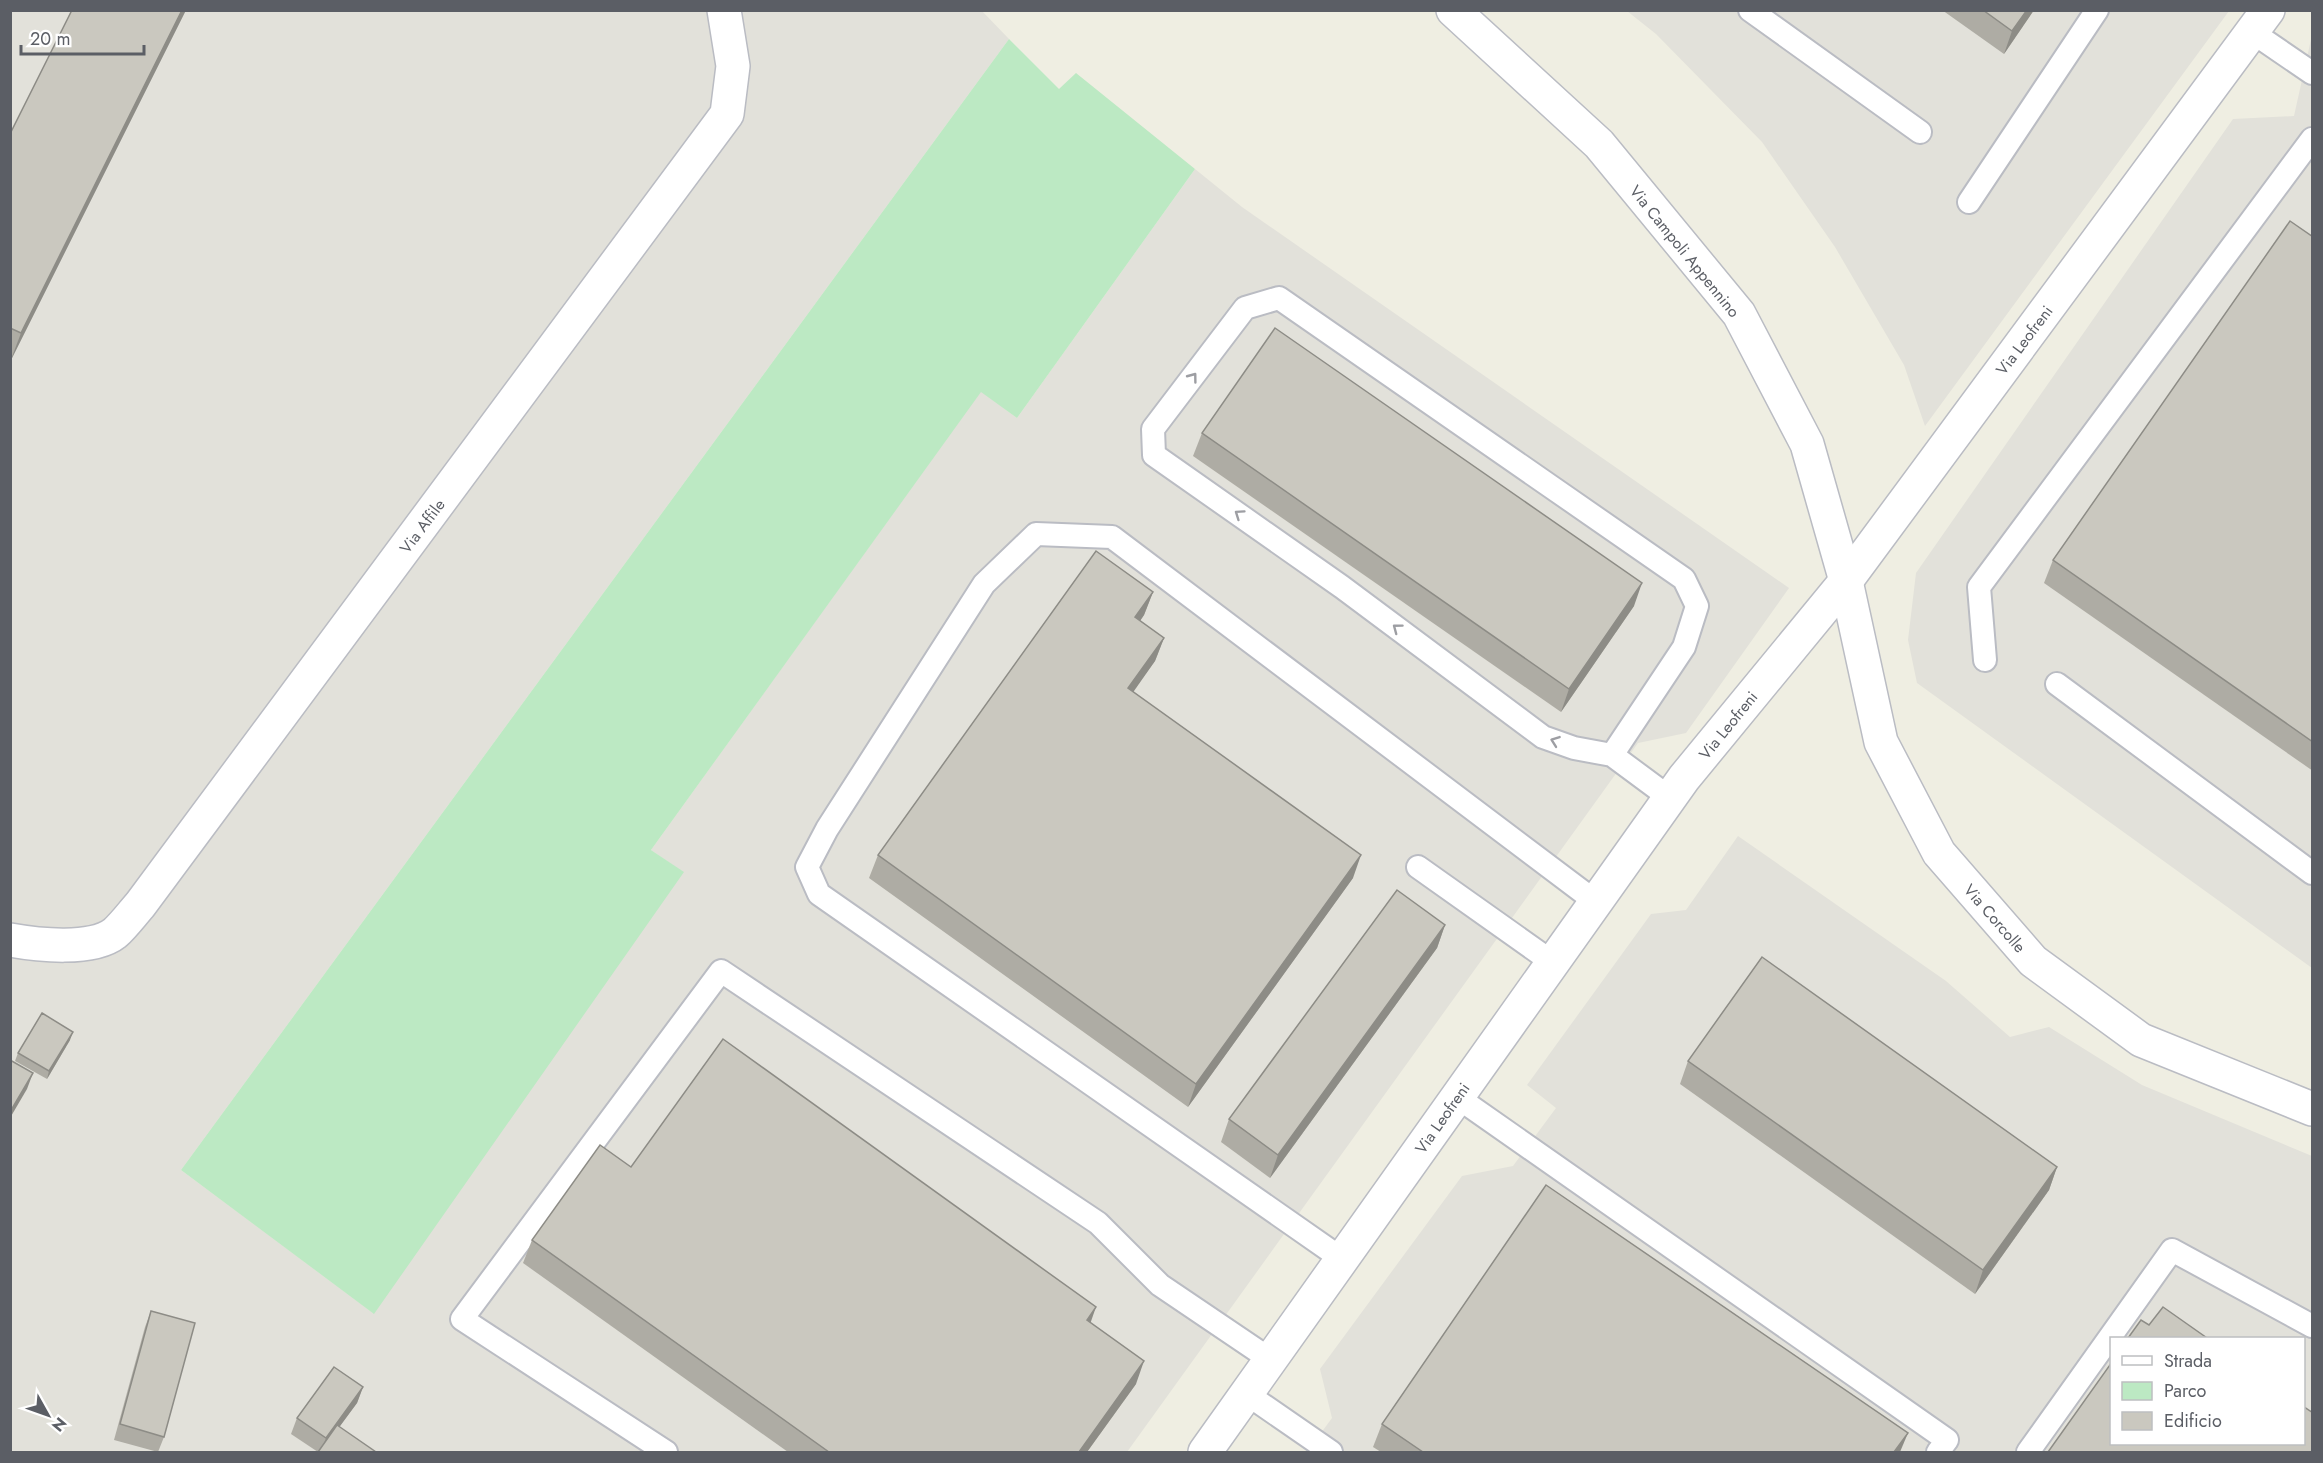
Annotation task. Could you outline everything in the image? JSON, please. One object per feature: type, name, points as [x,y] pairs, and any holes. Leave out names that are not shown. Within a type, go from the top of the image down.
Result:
[{"type":"street","name":"Via Affile","points":[[13,945],[85,945],[102,940],[115,933],[147,896],[727,114],[733,66],[724,10]]},
{"type":"street","name":"Via Campoli Appennino","points":[[1453,10],[1599,144],[1739,314],[1807,444],[1846,581]]},
{"type":"street","name":"Via Leofreni","points":[[1206,1452],[1670,798],[1846,581],[2260,21]]},
{"type":"street","name":"Via Corcolle","points":[[1846,581],[1881,742],[1939,853],[2033,961],[2141,1040],[2313,1109]]},
{"type":"lane","points":[[1750,10],[1920,132]]},
{"type":"lane","points":[[1969,202],[2097,10]]},
{"type":"lane","points":[[2260,21],[2313,73]]},
{"type":"lane","points":[[1985,660],[1979,587],[2313,139]]},
{"type":"lane","points":[[1612,755],[1684,647],[1697,606],[1684,579],[1279,298],[1245,309],[1153,429],[1154,455],[1342,587],[1543,737],[1574,748],[1612,755],[1670,798]]},
{"type":"lane","points":[[1342,1259],[819,894],[807,867],[827,829],[984,584],[1036,534],[1112,537],[1596,902]]},
{"type":"lane","points":[[2057,684],[2313,873]]},
{"type":"lane","points":[[1418,867],[1552,962]]},
{"type":"lane","points":[[666,1452],[462,1319],[721,971],[1098,1223],[1160,1285],[1271,1360]]},
{"type":"lane","points":[[1457,1097],[1947,1440],[1938,1452]]},
{"type":"lane","points":[[2028,1452],[2172,1250],[2313,1326]]},
{"type":"lane","points":[[1247,1394],[1331,1452]]},
{"type":"shaded area","points":[[981,10],[1009,39],[181,1170],[373,1313],[683,872],[651,850],[981,391],[1017,418],[1195,169],[1242,207],[1789,588],[1686,733],[1638,743],[1127,1452],[11,1452],[10,11]]},
{"type":"shaded area","points":[[1627,11],[2229,11],[1925,426],[1904,365],[1835,247],[1762,142],[1656,34]]},
{"type":"shaded area","points":[[2312,35],[2312,968],[1917,683],[1908,640],[1916,573],[2233,119],[2294,116]]},
{"type":"shaded area","points":[[1738,836],[1946,981],[2010,1037],[2049,1027],[2142,1085],[2312,1156],[2312,1452],[1307,1452],[1332,1418],[1320,1369],[1462,1176],[1513,1166],[1556,1108],[1527,1085],[1651,914],[1686,910]]},
{"type":"green space","points":[[1009,39],[1059,89],[1076,73],[1195,169],[1017,418],[981,392],[651,850],[684,872],[374,1314],[181,1170]]},
{"type":"building","points":[[72,10],[182,10],[21,333],[10,328],[10,134]]},
{"type":"building","points":[[1983,10],[2027,10],[2012,31]]},
{"type":"building","points":[[2290,221],[2313,237],[2313,742],[2053,560]]},
{"type":"building","points":[[1275,328],[1642,583],[1569,689],[1202,433]]},
{"type":"building","points":[[1096,551],[1153,592],[1135,617],[1164,638],[1128,688],[1361,855],[1196,1084],[878,855]]},
{"type":"building","points":[[1397,890],[1445,925],[1278,1155],[1229,1119]]},
{"type":"building","points":[[1762,957],[2057,1167],[1983,1270],[1688,1061]]},
{"type":"building","points":[[42,1013],[73,1032],[49,1071],[18,1053]]},
{"type":"building","points":[[723,1039],[1096,1307],[1087,1320],[1144,1361],[1079,1452],[829,1452],[532,1240],[600,1145],[631,1167]]},
{"type":"building","points":[[10,1060],[33,1073],[10,1112]]},
{"type":"building","points":[[1546,1185],[1908,1433],[1894,1452],[1423,1452],[1382,1424]]},
{"type":"building","points":[[2163,1307],[2206,1337],[2129,1337],[2141,1320],[2149,1325]]},
{"type":"building","points":[[151,1311],[195,1323],[164,1437],[120,1424]]},
{"type":"building","points":[[2110,1365],[2110,1445],[2305,1445],[2305,1408],[2313,1413],[2313,1452],[2048,1452]]},
{"type":"building","points":[[334,1367],[363,1387],[326,1438],[297,1418]]},
{"type":"building","points":[[337,1425],[376,1452],[318,1452]]}]
